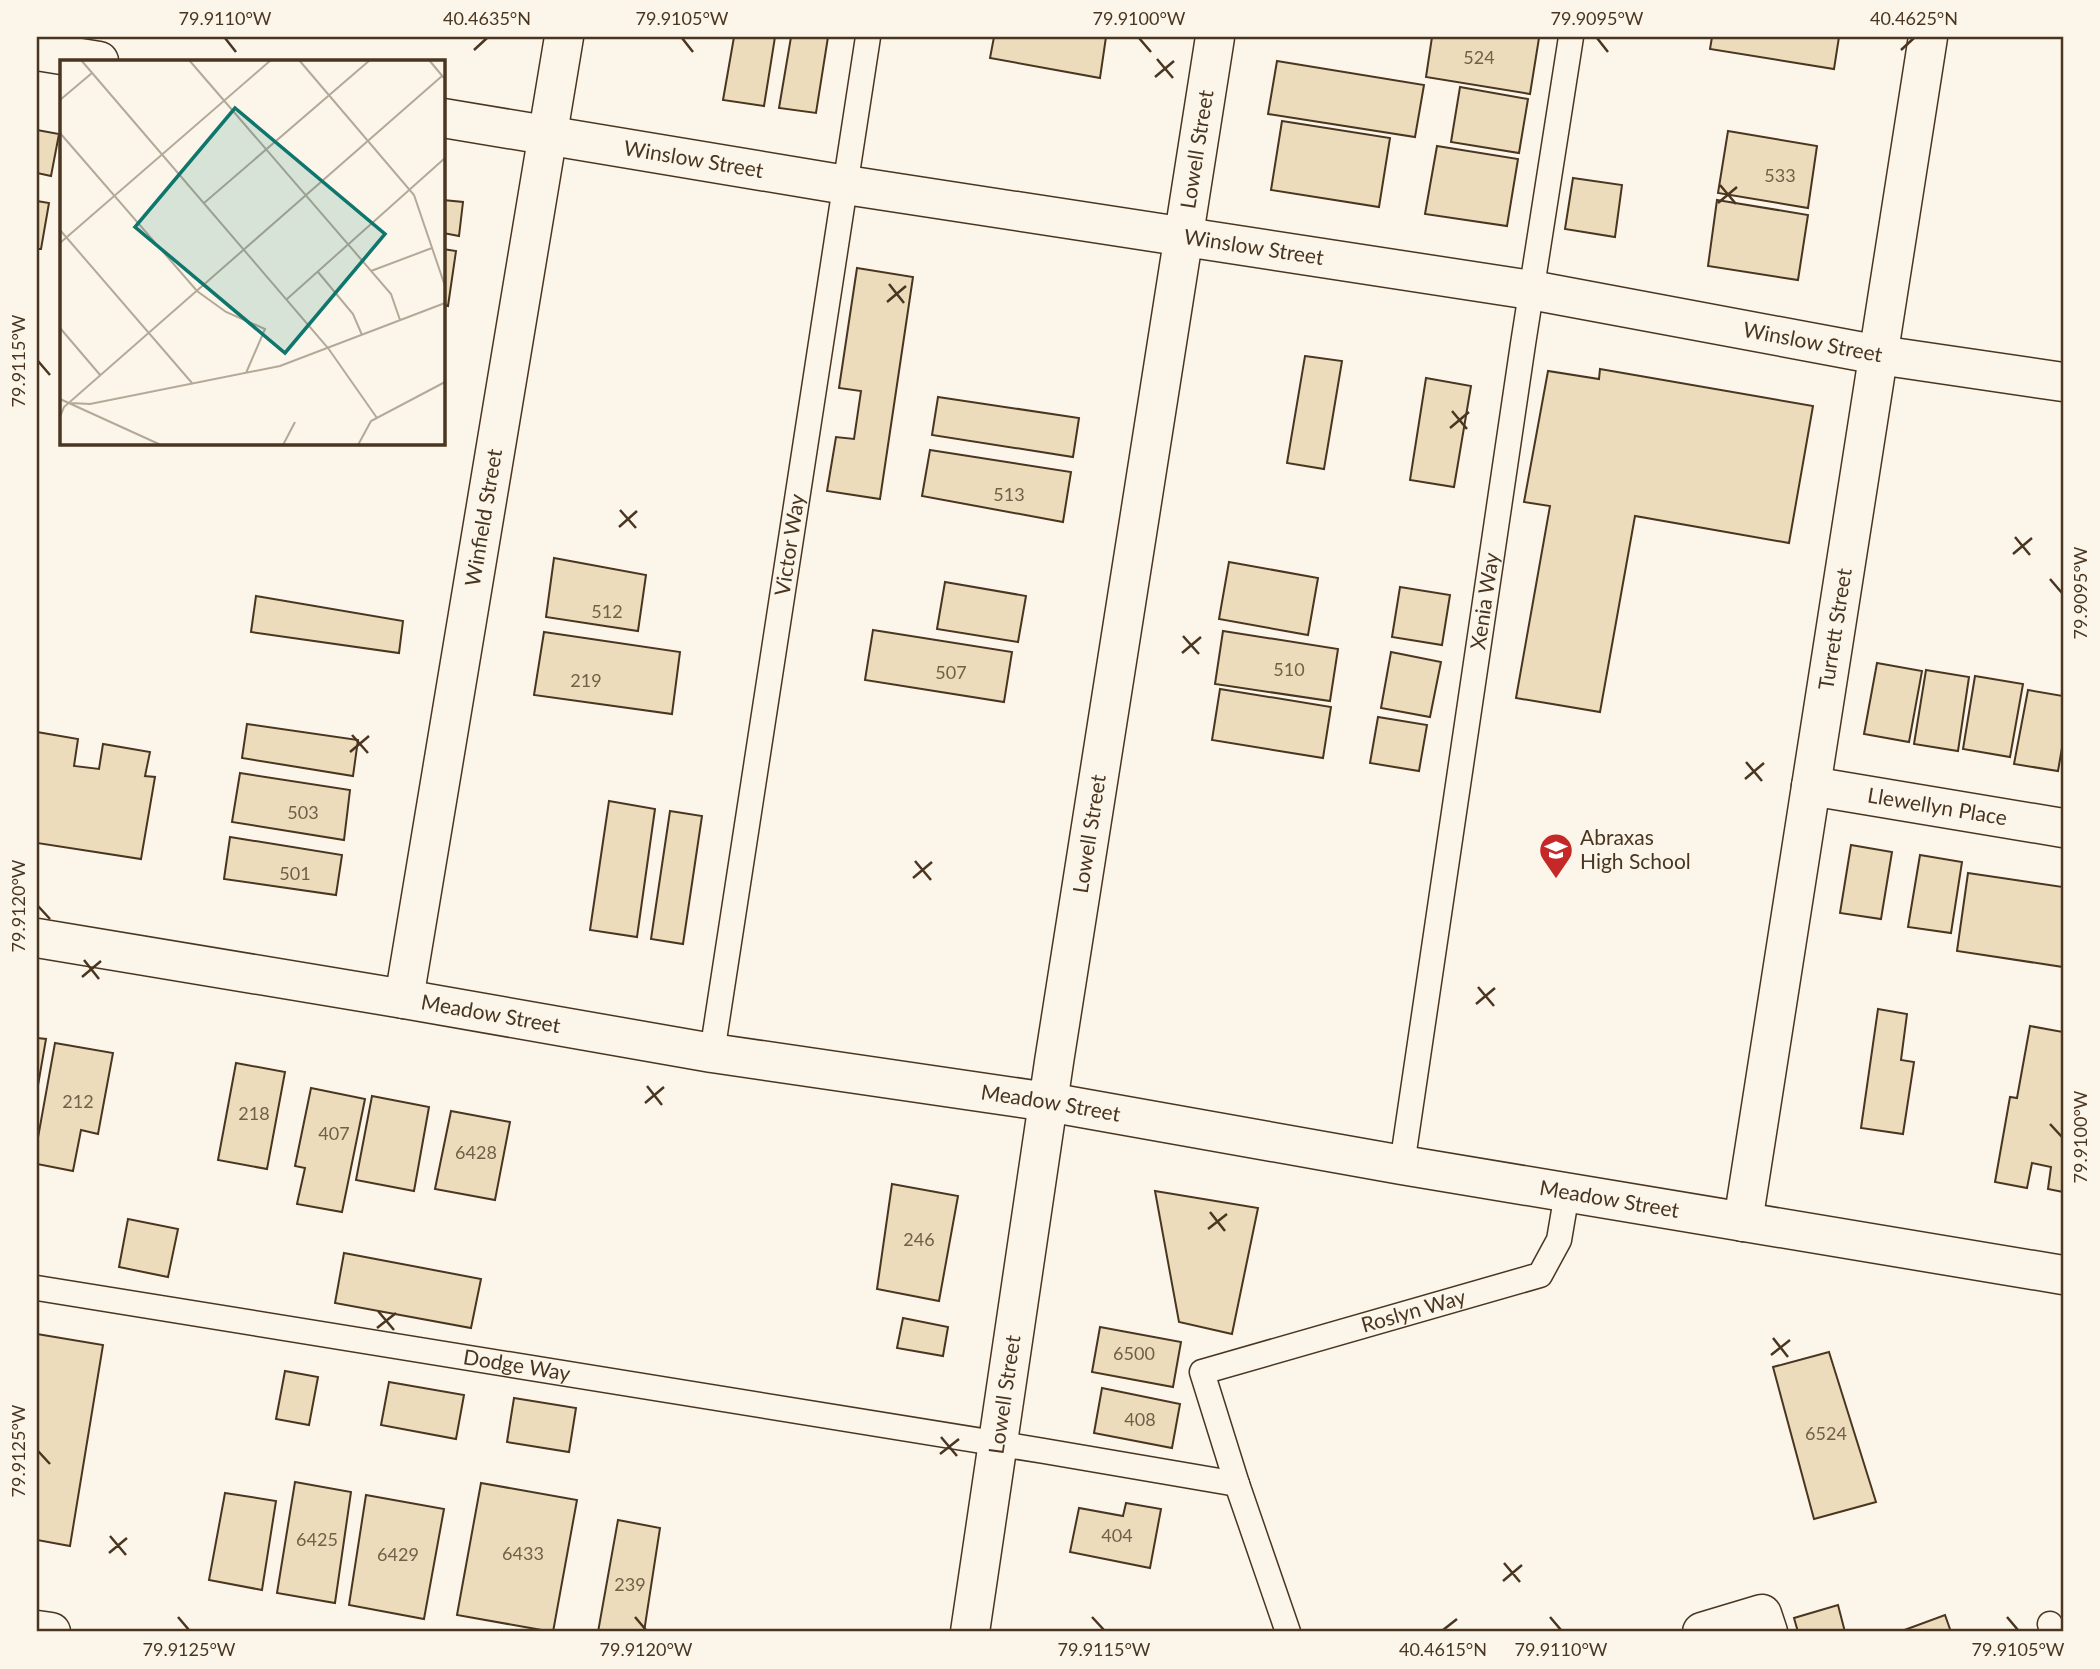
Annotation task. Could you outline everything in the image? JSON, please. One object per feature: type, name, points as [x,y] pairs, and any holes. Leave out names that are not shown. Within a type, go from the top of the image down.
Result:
[{"type":"street","name":"Winfield Street","points":[[404,999],[564,37]]},
{"type":"street","name":"Lowell Street","points":[[970,1632],[1048,1102],[1215,37]]},
{"type":"street","name":"Turrett Street","points":[[1742,1222],[1928,37]]},
{"type":"street","points":[[37,51],[93,60]]},
{"type":"street","name":"Winslow Street","points":[[444,118],[846,185],[1531,290],[1879,355],[2063,383]]},
{"type":"street","name":"Llewellyn Place","points":[[1811,786],[2063,828]]},
{"type":"street","name":"Meadow Street","points":[[37,938],[712,1053],[1048,1102],[1402,1165],[2063,1275]]},
{"type":"street","points":[[1702,1632],[1762,1614],[1768,1632]]},
{"type":"street","points":[[37,1630],[51,1632]]},
{"type":"lane","name":"Victor Way","points":[[712,1053],[868,37]]},
{"type":"lane","name":"Xenia Way","points":[[1402,1165],[1571,37]]},
{"type":"lane","name":"Roslyn Way","points":[[1237,1484],[1202,1372],[1540,1275],[1559,1240],[1567,1193]]},
{"type":"lane","name":"Dodge Way","points":[[37,1288],[1237,1484]]},
{"type":"lane","points":[[1237,1484],[1288,1632]]},
{"type":"building","points":[[734,37],[775,37],[764,106],[723,100]]},
{"type":"building","points":[[791,37],[828,37],[816,113],[779,108]]},
{"type":"building","points":[[994,37],[1106,37],[1100,78],[990,58]]},
{"type":"building","points":[[1432,37],[1539,38],[1530,94],[1426,77]]},
{"type":"building","points":[[1712,37],[1839,37],[1834,69],[1710,49]]},
{"type":"building","points":[[1277,61],[1424,85],[1415,137],[1268,114]]},
{"type":"building","points":[[1460,87],[1528,99],[1519,153],[1451,142]]},
{"type":"building","points":[[1282,121],[1390,138],[1379,207],[1271,190]]},
{"type":"building","points":[[37,130],[59,134],[51,176],[37,173]]},
{"type":"building","points":[[1728,131],[1817,146],[1808,208],[1718,193]]},
{"type":"building","points":[[1437,146],[1518,159],[1507,226],[1425,214]]},
{"type":"building","points":[[1573,178],[1622,185],[1615,237],[1565,229]]},
{"type":"building","points":[[444,200],[463,202],[459,236],[444,233]]},
{"type":"building","points":[[1717,200],[1808,215],[1798,280],[1708,266]]},
{"type":"building","points":[[37,201],[49,203],[41,249],[37,249]]},
{"type":"building","points":[[444,249],[456,251],[448,306],[444,305]]},
{"type":"building","points":[[857,268],[913,277],[880,499],[827,491],[836,437],[854,439],[861,391],[839,388]]},
{"type":"building","points":[[1305,356],[1342,361],[1324,469],[1287,463]]},
{"type":"building","points":[[1600,369],[1813,406],[1789,543],[1635,516],[1600,712],[1516,698],[1550,506],[1524,502],[1548,371],[1599,379]]},
{"type":"building","points":[[1426,378],[1471,386],[1454,487],[1410,480]]},
{"type":"building","points":[[938,397],[1079,418],[1073,457],[932,435]]},
{"type":"building","points":[[930,450],[1071,472],[1063,522],[922,496]]},
{"type":"building","points":[[554,558],[646,575],[638,631],[546,617]]},
{"type":"building","points":[[1229,562],[1318,578],[1308,635],[1219,619]]},
{"type":"building","points":[[945,582],[1026,596],[1018,642],[937,629]]},
{"type":"building","points":[[1400,587],[1450,595],[1442,645],[1392,637]]},
{"type":"building","points":[[256,596],[403,621],[399,653],[251,632]]},
{"type":"building","points":[[873,630],[1012,652],[1004,702],[865,680]]},
{"type":"building","points":[[1223,631],[1338,649],[1330,701],[1215,684]]},
{"type":"building","points":[[544,632],[680,652],[672,714],[534,695]]},
{"type":"building","points":[[1391,652],[1441,662],[1430,717],[1381,708]]},
{"type":"building","points":[[1877,663],[1922,671],[1909,742],[1864,734]]},
{"type":"building","points":[[1926,670],[1969,677],[1958,751],[1914,744]]},
{"type":"building","points":[[1975,676],[2023,684],[2010,757],[1963,749]]},
{"type":"building","points":[[1220,689],[1331,707],[1323,758],[1212,740]]},
{"type":"building","points":[[2028,690],[2063,696],[2063,742],[2058,771],[2014,764]]},
{"type":"building","points":[[1378,717],[1427,725],[1419,771],[1370,763]]},
{"type":"building","points":[[247,724],[358,740],[353,776],[242,758]]},
{"type":"building","points":[[37,732],[78,739],[74,766],[99,769],[103,744],[150,752],[145,776],[155,777],[141,859],[37,843]]},
{"type":"building","points":[[240,773],[350,790],[344,840],[232,822]]},
{"type":"building","points":[[609,801],[655,809],[637,937],[590,930]]},
{"type":"building","points":[[670,811],[702,816],[683,944],[651,939]]},
{"type":"building","points":[[230,837],[342,855],[336,895],[224,879]]},
{"type":"building","points":[[1851,845],[1892,852],[1881,919],[1840,913]]},
{"type":"building","points":[[1920,855],[1962,862],[1951,933],[1908,927]]},
{"type":"building","points":[[1968,873],[2063,887],[2063,967],[1957,951]]},
{"type":"building","points":[[1878,1009],[1907,1014],[1901,1060],[1914,1062],[1903,1134],[1861,1128]]},
{"type":"building","points":[[2030,1026],[2063,1032],[2063,1192],[2048,1189],[2051,1167],[2032,1163],[2027,1188],[1995,1182],[2010,1097],[2017,1098]]},
{"type":"building","points":[[37,1038],[46,1039],[37,1091]]},
{"type":"building","points":[[55,1043],[113,1053],[98,1134],[81,1130],[73,1171],[37,1164],[37,1143]]},
{"type":"building","points":[[236,1063],[285,1072],[267,1169],[218,1160]]},
{"type":"building","points":[[311,1088],[365,1099],[342,1212],[297,1204],[305,1168],[295,1166]]},
{"type":"building","points":[[372,1096],[429,1107],[414,1191],[356,1180]]},
{"type":"building","points":[[451,1111],[510,1122],[495,1200],[435,1189]]},
{"type":"building","points":[[892,1184],[958,1196],[939,1301],[877,1289]]},
{"type":"building","points":[[1155,1191],[1258,1208],[1232,1334],[1179,1322]]},
{"type":"building","points":[[128,1219],[178,1229],[168,1277],[119,1267]]},
{"type":"building","points":[[344,1253],[481,1279],[471,1328],[335,1303]]},
{"type":"building","points":[[903,1318],[948,1327],[943,1356],[897,1348]]},
{"type":"building","points":[[1100,1327],[1181,1342],[1173,1387],[1092,1372]]},
{"type":"building","points":[[37,1334],[103,1345],[70,1546],[37,1540]]},
{"type":"building","points":[[1829,1352],[1876,1502],[1814,1519],[1773,1367]]},
{"type":"building","points":[[285,1371],[318,1377],[309,1425],[276,1419]]},
{"type":"building","points":[[389,1382],[464,1395],[456,1439],[381,1425]]},
{"type":"building","points":[[1102,1388],[1180,1404],[1172,1448],[1094,1433]]},
{"type":"building","points":[[514,1398],[576,1408],[569,1452],[507,1442]]},
{"type":"building","points":[[295,1482],[351,1492],[335,1603],[277,1593]]},
{"type":"building","points":[[481,1483],[577,1500],[553,1632],[457,1615]]},
{"type":"building","points":[[225,1493],[276,1501],[262,1590],[209,1580]]},
{"type":"building","points":[[366,1495],[444,1509],[424,1619],[349,1605]]},
{"type":"building","points":[[1126,1503],[1161,1509],[1150,1568],[1070,1552],[1079,1508],[1123,1516]]},
{"type":"building","points":[[618,1520],[660,1528],[644,1632],[598,1632]]},
{"type":"building","points":[[1838,1605],[1845,1632],[1798,1632],[1794,1618]]},
{"type":"building","points":[[1945,1615],[1951,1632],[1899,1632]]},
{"type":"place","name":"Abraxas High School","points":[[1556,880]]}]
